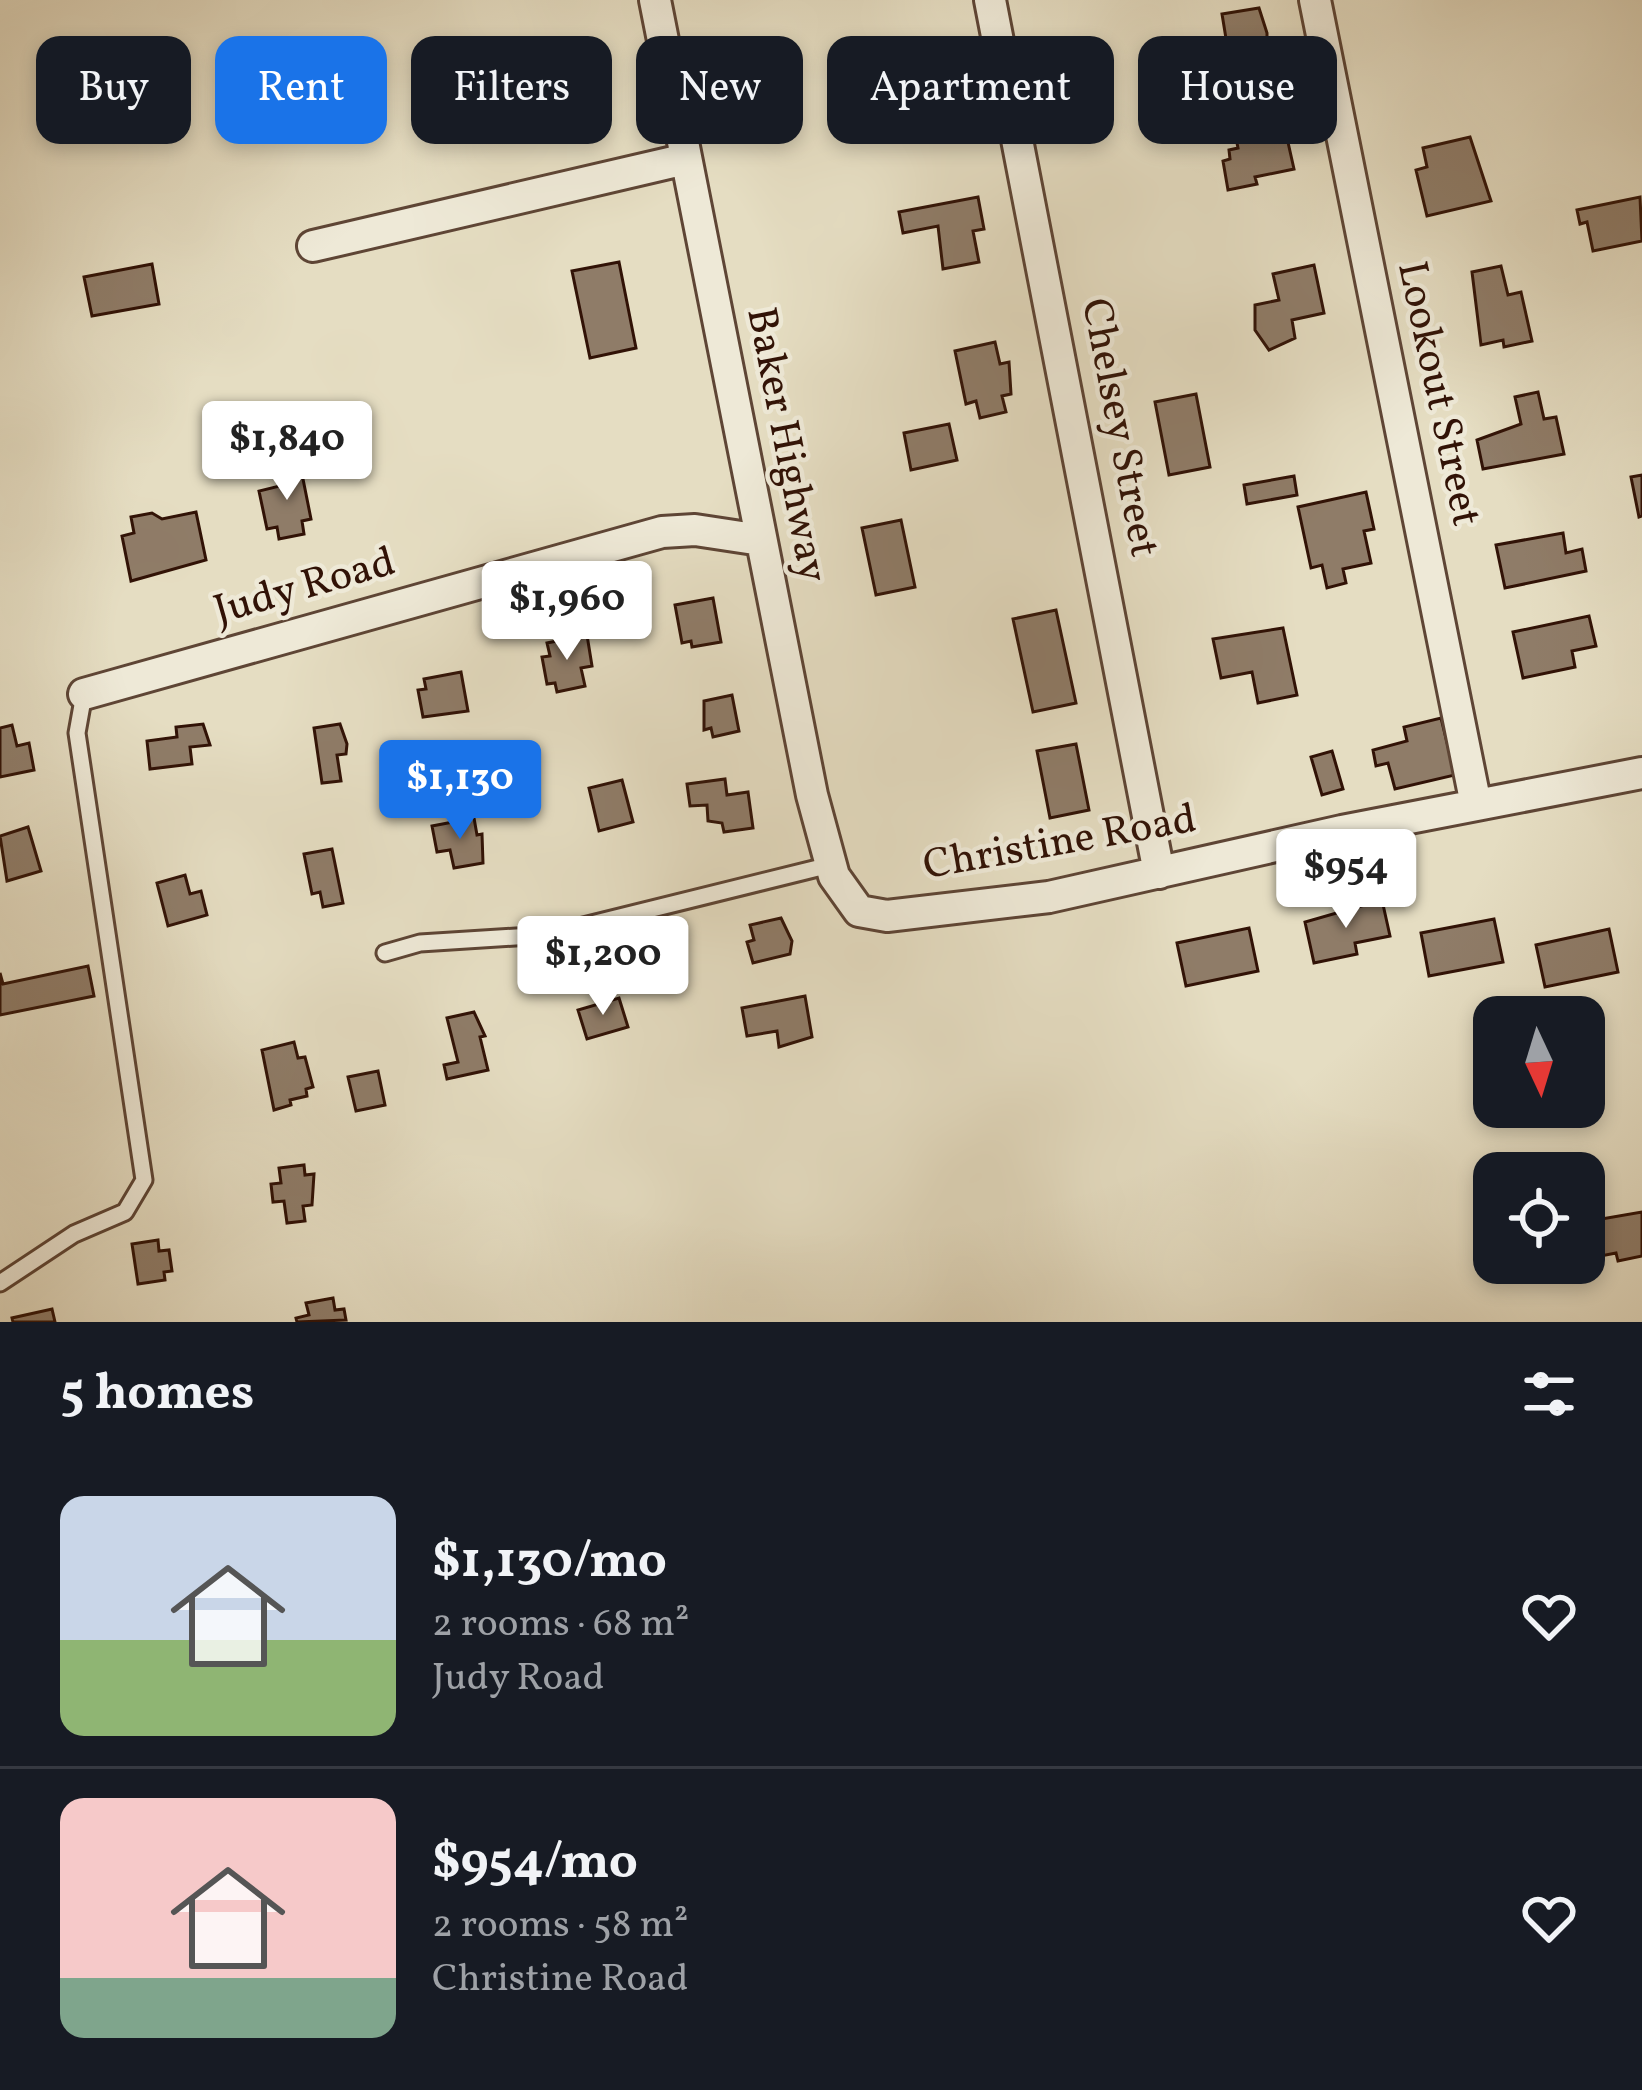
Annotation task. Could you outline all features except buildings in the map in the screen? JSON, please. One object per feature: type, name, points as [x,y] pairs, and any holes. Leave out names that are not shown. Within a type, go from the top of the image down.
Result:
[{"type":"street","name":"Baker Highway","points":[[655,0],[830,865],[848,901]]},
{"type":"street","name":"Chelsey Street","points":[[990,0],[1159,873]]},
{"type":"street","name":"Lookout Street","points":[[1315,0],[1476,805]]},
{"type":"street","points":[[313,246],[686,159]]},
{"type":"street","name":"Judy Road","points":[[84,694],[662,532],[695,530],[761,540]]},
{"type":"street","name":"Christine Road","points":[[848,901],[860,911],[887,916],[1048,898],[1642,772]]},
{"type":"lane","points":[[0,1283],[74,1234],[125,1212],[144,1180],[76,734],[84,694]]},
{"type":"lane","points":[[386,953],[420,944],[547,935],[830,865]]}]
